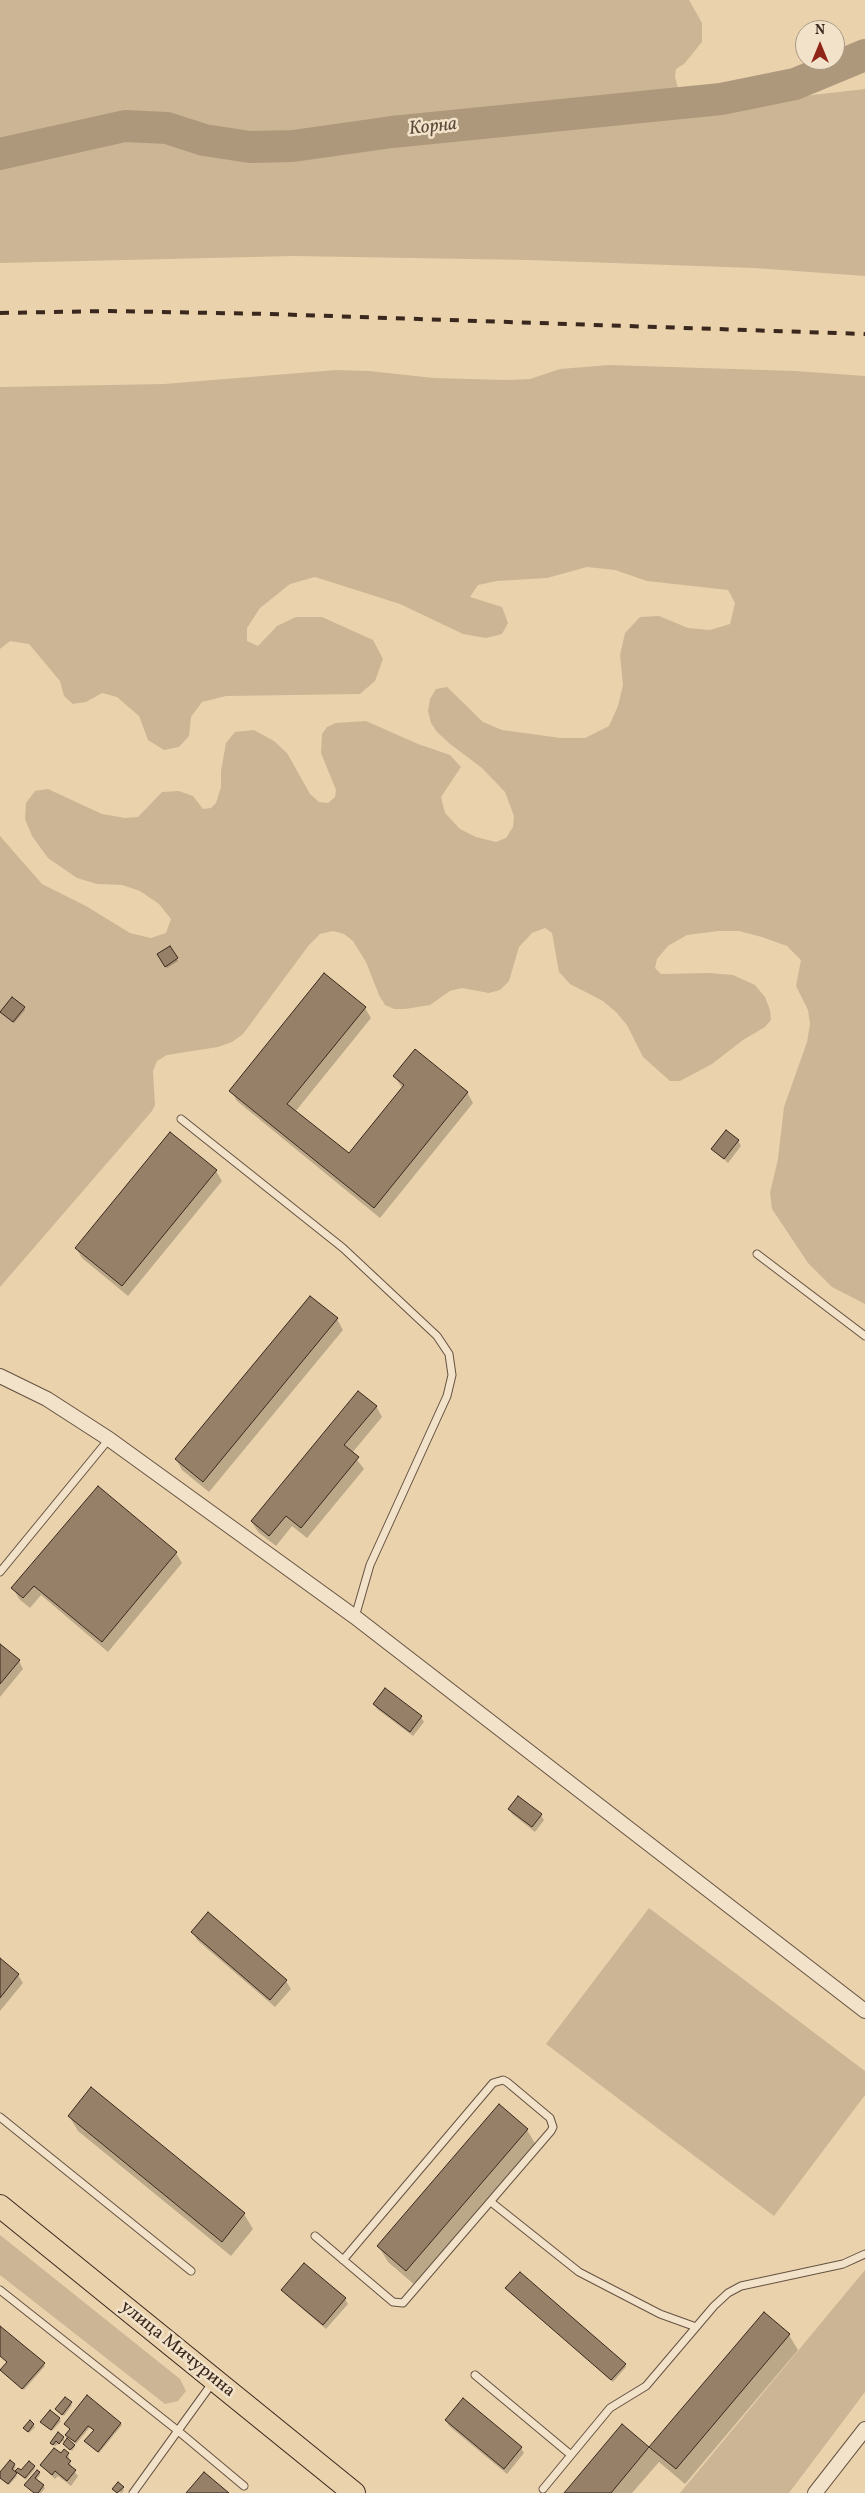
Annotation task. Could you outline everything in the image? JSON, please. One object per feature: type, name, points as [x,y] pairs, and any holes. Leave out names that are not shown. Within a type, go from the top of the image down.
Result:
[{"type":"main road","name":"улица Мичурина","points":[[0,2206],[349,2492]]},
{"type":"street","points":[[0,1376],[47,1399],[109,1440],[355,1617],[865,2011]]},
{"type":"street","points":[[815,2493],[865,2429]]},
{"type":"lane","points":[[181,1119],[343,1248],[438,1336],[449,1354],[452,1375],[447,1396],[370,1565],[355,1617]]},
{"type":"lane","points":[[757,1254],[865,1336]]},
{"type":"lane","points":[[0,1572],[109,1440]]},
{"type":"lane","points":[[315,2236],[343,2260],[393,2302],[403,2303],[553,2127],[550,2118],[503,2080],[493,2083],[343,2260]]},
{"type":"lane","points":[[0,2117],[191,2271]]},
{"type":"lane","points":[[491,2202],[579,2272],[653,2311],[696,2327]]},
{"type":"lane","points":[[543,2489],[610,2408],[646,2386],[714,2306],[728,2293],[741,2286],[843,2264],[865,2254]]},
{"type":"lane","points":[[0,2290],[177,2430],[244,2486]]},
{"type":"lane","points":[[475,2375],[571,2455]]},
{"type":"lane","points":[[133,2493],[214,2380]]},
{"type":"shaded area","points":[[0,0],[689,0],[702,23],[702,42],[684,64],[676,69],[675,77],[678,88],[688,95],[733,104],[865,89],[865,276],[754,268],[528,260],[294,256],[0,263]]},
{"type":"shaded area","points":[[609,365],[795,371],[865,376],[865,1304],[832,1287],[808,1263],[772,1209],[770,1193],[778,1159],[784,1107],[807,1042],[810,1024],[808,1010],[796,986],[801,960],[787,946],[739,931],[718,931],[687,935],[668,946],[657,959],[655,968],[661,974],[709,973],[733,975],[755,985],[765,997],[770,1010],[771,1020],[765,1027],[743,1040],[712,1064],[680,1081],[670,1081],[643,1057],[627,1025],[616,1012],[603,1001],[570,984],[559,972],[552,933],[545,928],[532,933],[519,947],[509,981],[500,990],[489,993],[462,988],[450,991],[430,1005],[405,1009],[394,1009],[385,1005],[366,962],[353,941],[344,934],[333,931],[320,934],[309,945],[243,1034],[232,1042],[218,1047],[167,1055],[157,1061],[153,1071],[155,1105],[152,1111],[0,1287],[0,836],[42,884],[86,906],[130,933],[151,938],[166,933],[171,919],[159,904],[140,891],[122,885],[97,884],[77,878],[48,858],[32,836],[25,819],[26,803],[35,791],[48,789],[102,814],[125,818],[138,817],[162,792],[179,791],[193,796],[203,809],[211,808],[216,803],[221,787],[221,771],[226,743],[235,732],[254,730],[274,741],[287,753],[310,794],[319,802],[328,803],[335,797],[336,790],[321,753],[322,734],[327,727],[336,723],[366,721],[418,744],[450,755],[461,767],[441,797],[445,813],[460,829],[476,837],[496,842],[506,838],[513,827],[514,816],[505,792],[482,768],[437,732],[431,723],[428,711],[430,699],[436,689],[447,687],[483,722],[502,730],[561,738],[585,738],[609,726],[618,706],[623,685],[620,655],[625,633],[640,617],[659,616],[688,628],[710,630],[730,624],[735,603],[728,590],[647,581],[615,570],[587,567],[547,578],[497,581],[478,585],[470,597],[502,607],[508,623],[502,634],[486,638],[463,634],[400,604],[315,577],[290,584],[260,608],[247,628],[247,641],[258,646],[277,626],[296,617],[322,617],[373,640],[383,659],[375,681],[360,694],[226,696],[202,702],[191,717],[189,736],[179,747],[164,750],[148,740],[139,716],[117,697],[102,693],[86,702],[73,704],[64,696],[60,681],[29,644],[10,641],[0,649],[0,387],[164,384],[336,370],[369,371],[434,378],[506,380],[530,379],[560,369]]},
{"type":"shaded area","points":[[649,1908],[865,2071],[865,2095],[774,2216],[546,2044]]},
{"type":"shaded area","points":[[0,2235],[180,2379],[186,2391],[178,2401],[165,2404],[0,2275]]},
{"type":"shaded area","points":[[865,2270],[865,2392],[789,2493],[680,2493]]},
{"type":"building","points":[[170,946],[178,958],[165,967],[157,954]]},
{"type":"building","points":[[324,973],[366,1007],[287,1104],[349,1153],[404,1085],[393,1076],[415,1049],[468,1092],[374,1208],[229,1091]]},
{"type":"building","points":[[12,997],[25,1007],[13,1022],[0,1012]]},
{"type":"building","points":[[726,1130],[739,1140],[724,1159],[711,1149]]},
{"type":"building","points":[[170,1132],[217,1170],[122,1286],[75,1248]]},
{"type":"building","points":[[310,1296],[338,1318],[203,1482],[175,1459]]},
{"type":"building","points":[[358,1391],[377,1406],[344,1445],[359,1457],[301,1528],[286,1516],[269,1536],[251,1521]]},
{"type":"building","points":[[98,1486],[177,1552],[102,1642],[34,1586],[23,1598],[11,1588]]},
{"type":"building","points":[[0,1644],[20,1660],[0,1684]]},
{"type":"building","points":[[385,1688],[422,1716],[410,1732],[373,1704]]},
{"type":"building","points":[[518,1796],[542,1814],[532,1827],[508,1809]]},
{"type":"building","points":[[208,1912],[287,1980],[270,2000],[191,1932]]},
{"type":"building","points":[[0,1958],[19,1974],[0,1998]]},
{"type":"building","points":[[91,2087],[245,2213],[222,2242],[68,2116]]},
{"type":"building","points":[[499,2104],[528,2129],[406,2271],[377,2246]]},
{"type":"building","points":[[304,2263],[346,2298],[323,2325],[281,2290]]},
{"type":"building","points":[[520,2272],[626,2364],[611,2380],[505,2288]]},
{"type":"building","points":[[764,2312],[790,2334],[676,2469],[649,2447]]},
{"type":"building","points":[[0,2326],[45,2363],[22,2389],[0,2370],[7,2362],[0,2356]]},
{"type":"building","points":[[87,2395],[121,2423],[98,2452],[84,2441],[94,2430],[88,2426],[75,2442],[65,2435],[70,2429],[64,2424]]},
{"type":"building","points":[[65,2397],[72,2402],[62,2415],[55,2409]]},
{"type":"building","points":[[463,2398],[522,2447],[504,2469],[445,2420]]},
{"type":"building","points":[[50,2410],[60,2418],[51,2430],[40,2422]]},
{"type":"building","points":[[30,2420],[34,2424],[28,2432],[23,2428]]},
{"type":"building","points":[[622,2424],[649,2447],[611,2493],[564,2493]]},
{"type":"building","points":[[58,2432],[64,2437],[59,2444],[56,2441],[53,2445],[50,2443]]},
{"type":"building","points":[[67,2438],[75,2445],[70,2450],[63,2444]]},
{"type":"building","points":[[54,2448],[61,2453],[64,2449],[69,2453],[66,2457],[71,2461],[68,2464],[76,2470],[67,2481],[55,2471],[52,2475],[40,2465]]},
{"type":"building","points":[[10,2460],[15,2464],[12,2469],[17,2473],[8,2484],[0,2478],[0,2472]]},
{"type":"building","points":[[29,2461],[35,2466],[25,2478],[15,2471],[18,2468],[21,2470]]},
{"type":"building","points":[[37,2470],[40,2472],[35,2478],[44,2485],[38,2493],[34,2493],[24,2485]]},
{"type":"building","points":[[204,2472],[229,2493],[186,2493]]},
{"type":"building","points":[[118,2482],[124,2487],[117,2493],[112,2489]]},
{"type":"waterway","name":"Корна","points":[[0,154],[125,126],[167,128],[204,140],[250,147],[293,146],[392,132],[721,99],[795,84],[865,55]]},
{"type":"railway","points":[[0,313],[110,311],[270,314],[865,334]]}]
